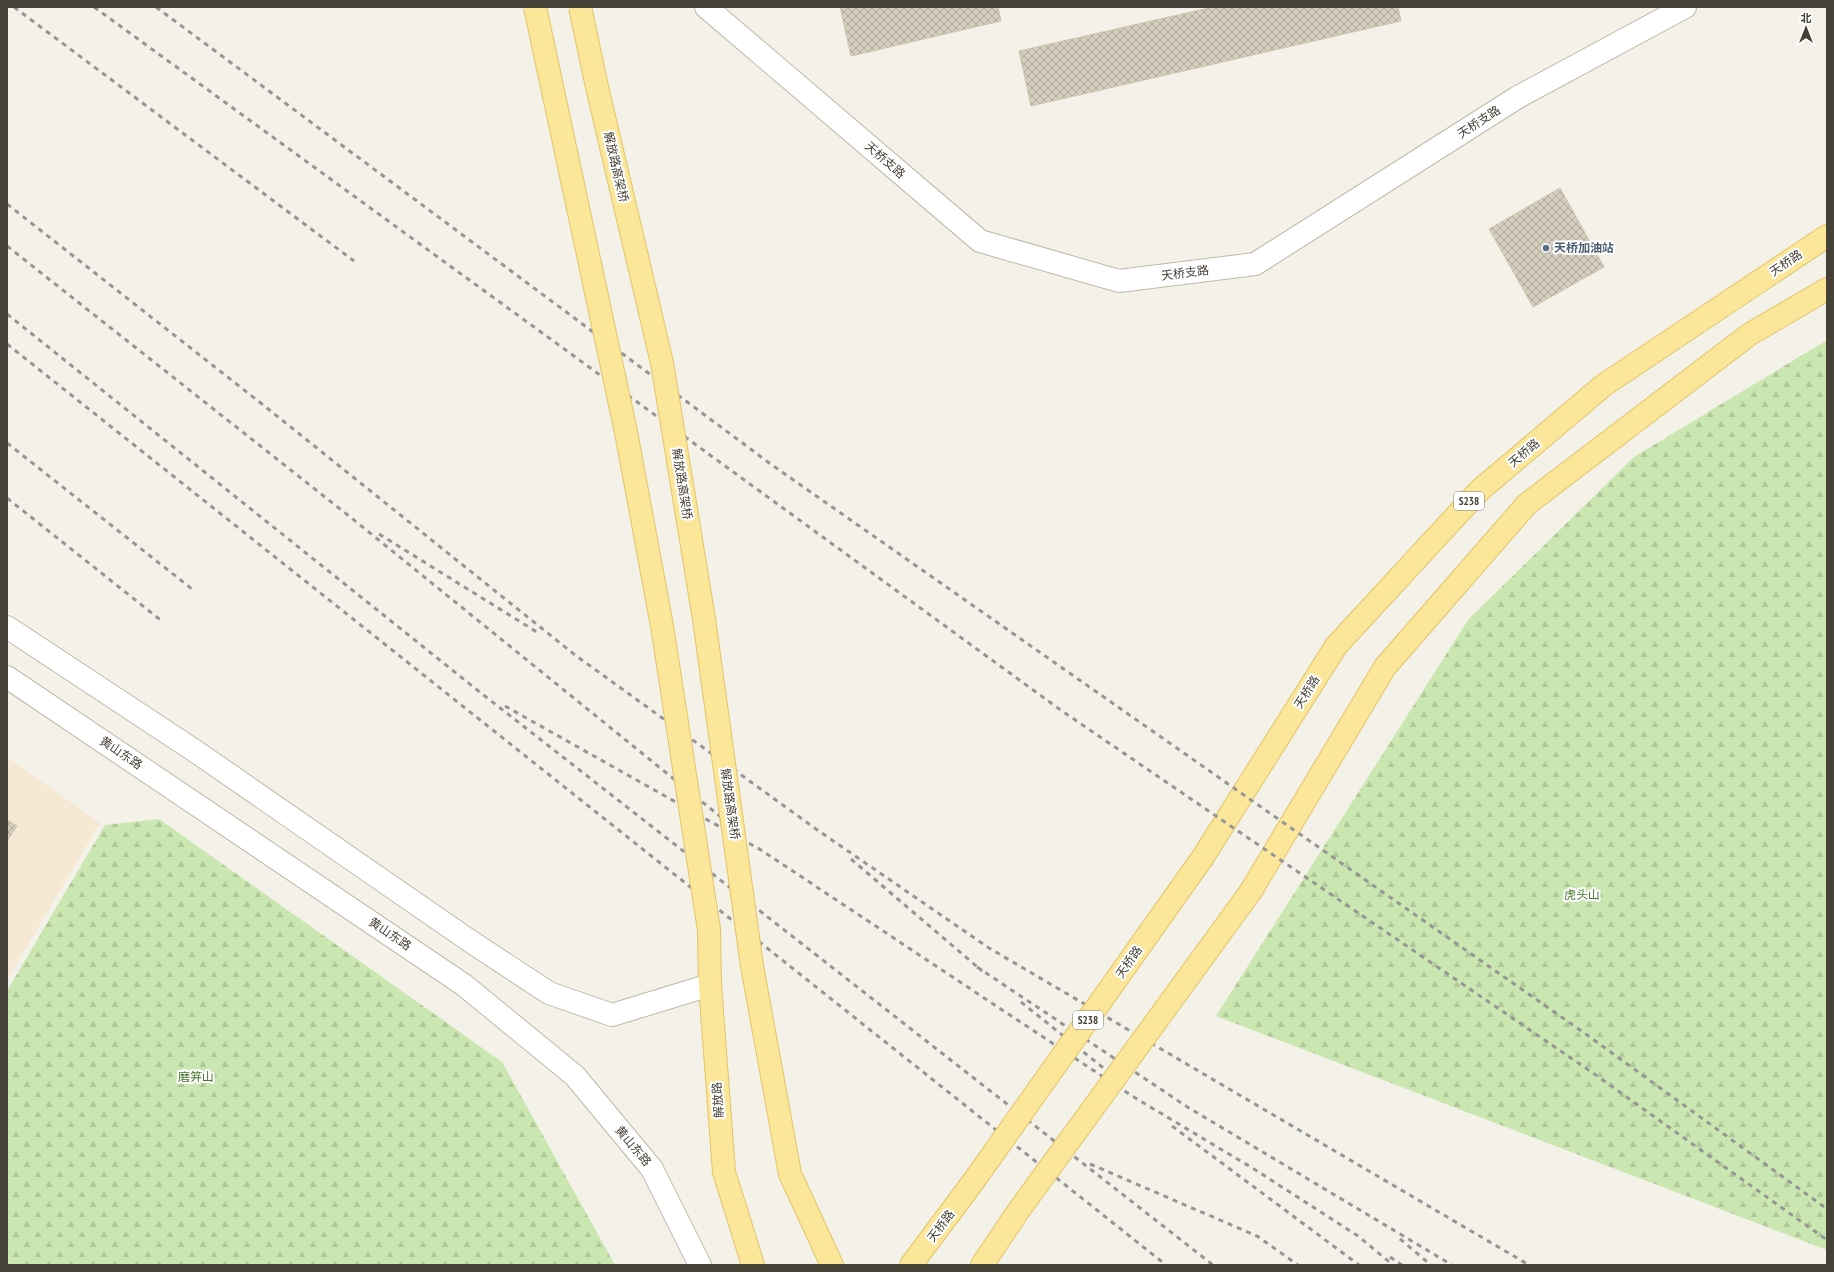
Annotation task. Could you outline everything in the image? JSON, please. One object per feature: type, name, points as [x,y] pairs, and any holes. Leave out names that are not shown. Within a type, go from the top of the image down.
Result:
[{"type":"main road","name":"解放路","points":[[536,7],[626,432],[658,603],[709,930],[710,985],[724,1172],[753,1265]]},
{"type":"main road","name":"解放路高架桥","points":[[580,7],[597,87],[662,364],[704,619],[752,966],[790,1174],[832,1265]]},
{"type":"main road","name":"天桥路","points":[[911,1265],[973,1182],[1203,858],[1336,646],[1480,490],[1604,385],[1827,236]]},
{"type":"main road","points":[[982,1265],[1019,1210],[1251,891],[1384,667],[1527,504],[1750,334],[1827,289]]},
{"type":"street","name":"天桥支路","points":[[706,7],[980,241],[1119,281],[1256,264],[1518,97],[1685,7]]},
{"type":"street","points":[[7,627],[195,751],[464,937],[549,993],[612,1015],[710,985]]},
{"type":"street","name":"黄山东路","points":[[7,677],[464,985],[574,1076],[652,1169],[695,1259]]},
{"type":"shaded area","points":[[7,757],[100,823],[7,979]]},
{"type":"green space","name":"虎头山","points":[[1827,340],[1827,1250],[1216,1016],[1468,620],[1634,457]]},
{"type":"green space","name":"磨笄山","points":[[159,819],[502,1062],[615,1265],[7,1265],[7,991],[105,825]]},
{"type":"building","points":[[840,7],[998,7],[1001,21],[851,56]]},
{"type":"building","points":[[1213,7],[1398,7],[1401,21],[1031,106],[1019,51]]},
{"type":"building","name":"天桥加油站","points":[[1560,188],[1604,267],[1533,307],[1489,229]]},
{"type":"building","points":[[7,820],[17,826],[7,841]]},
{"type":"railway","points":[[14,7],[354,261]]},
{"type":"railway","points":[[94,7],[1062,711],[1593,1073],[1827,1240]]},
{"type":"railway","points":[[156,7],[772,465],[1590,1037],[1827,1209]]},
{"type":"railway","points":[[7,204],[262,404],[575,655],[816,829],[989,948],[1529,1265]]},
{"type":"railway","points":[[7,246],[349,516],[743,835]]},
{"type":"railway","points":[[7,314],[481,693],[1213,1265]]},
{"type":"railway","points":[[7,344],[1166,1265]]},
{"type":"railway","points":[[7,443],[192,589]]},
{"type":"railway","points":[[7,498],[163,622]]},
{"type":"railway","points":[[379,534],[540,634]]},
{"type":"railway","points":[[505,706],[761,850],[1132,1096],[1254,1169],[1358,1236],[1393,1265]]},
{"type":"railway","points":[[851,859],[982,971]]},
{"type":"railway","points":[[977,967],[1189,1108],[1452,1265]]},
{"type":"railway","points":[[1021,1002],[1121,1082]]},
{"type":"railway","points":[[1172,1126],[1359,1265]]},
{"type":"railway","points":[[1090,1164],[1257,1236],[1298,1265]]},
{"type":"railway","points":[[1400,1239],[1431,1265]]},
{"type":"railway","points":[[1390,1257],[1402,1265]]},
{"type":"place","name":"天桥加油站","points":[[1546,248]]}]
